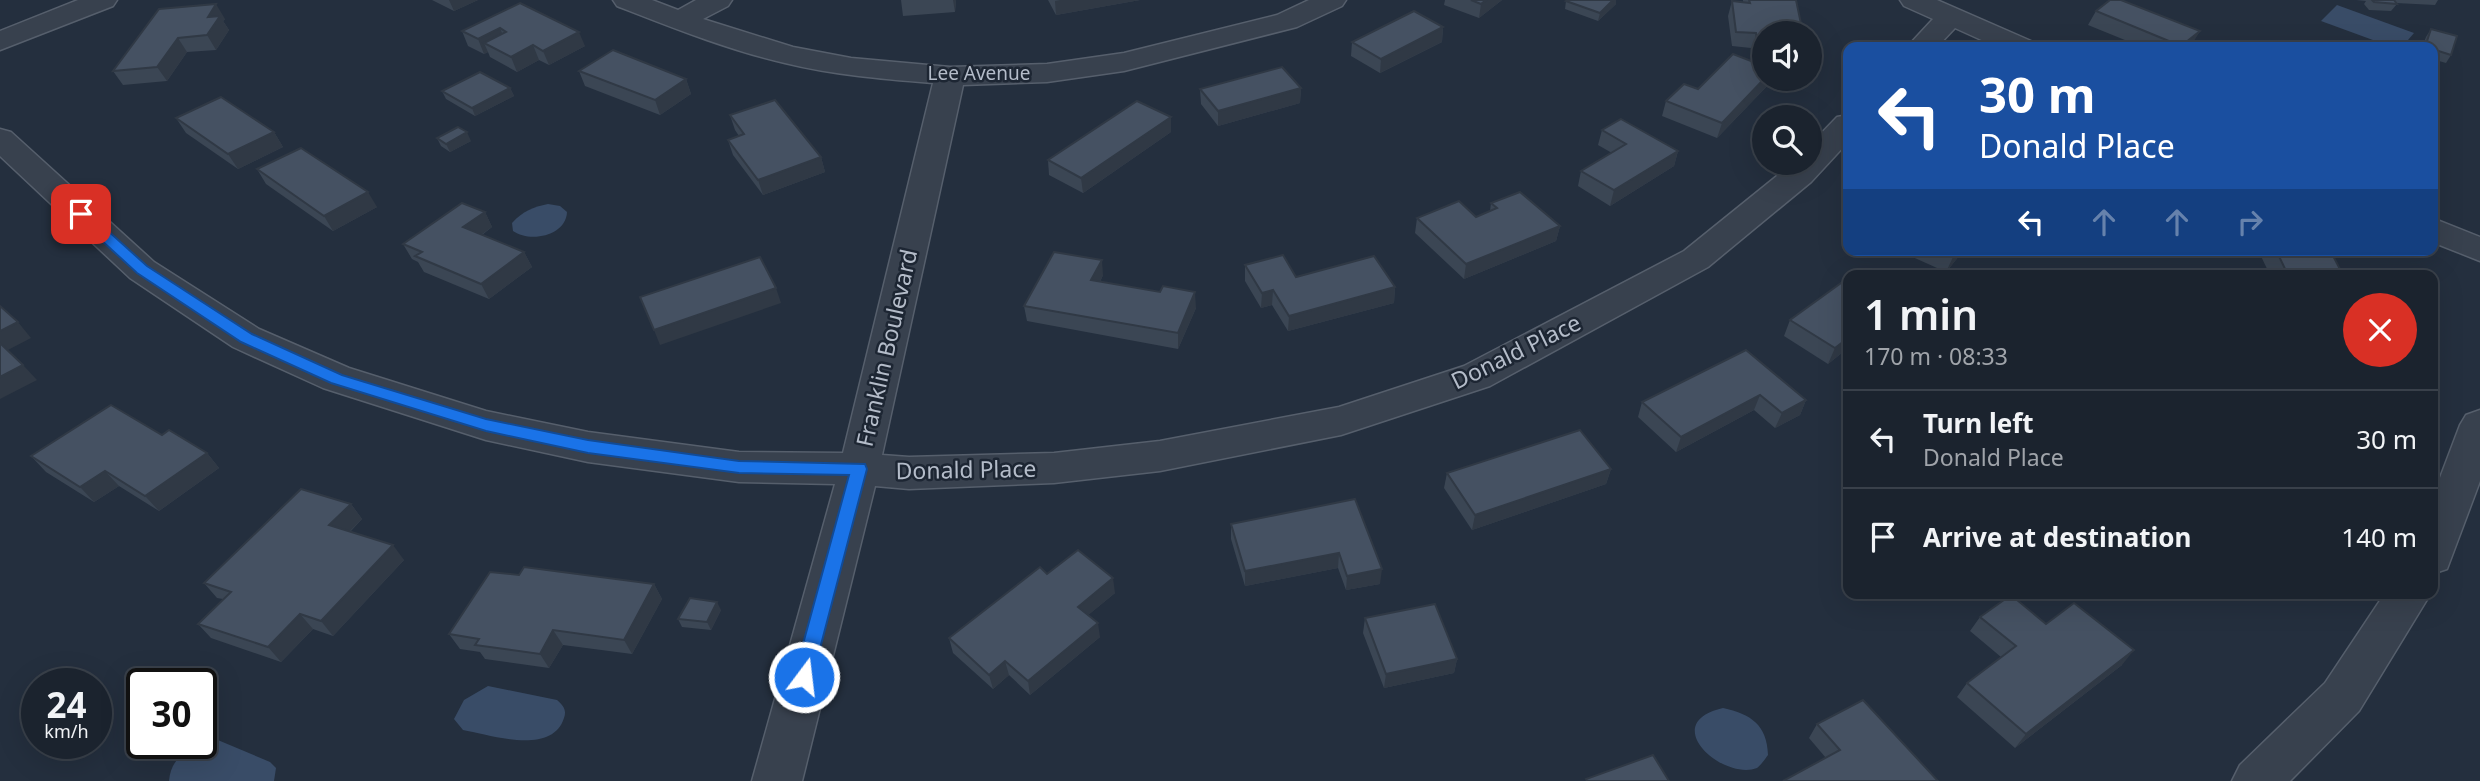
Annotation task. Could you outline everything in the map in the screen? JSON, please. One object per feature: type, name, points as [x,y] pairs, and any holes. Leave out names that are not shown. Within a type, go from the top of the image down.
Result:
[{"type":"street","points":[[0,41],[103,0]]},
{"type":"street","name":"Lee Avenue","points":[[627,0],[787,55],[851,67],[950,76],[1047,73],[1124,62],[1287,21],[1332,0]]},
{"type":"street","points":[[679,20],[718,0]]},
{"type":"street","points":[[1914,0],[2010,42]]},
{"type":"street","points":[[1926,42],[1951,16]]},
{"type":"street","name":"Franklin Boulevard","points":[[777,781],[859,469],[950,76]]},
{"type":"street","name":"Donald Place","points":[[0,139],[142,270],[246,338],[336,379],[486,425],[588,447],[739,467],[859,469],[909,474],[1054,468],[1160,456],[1341,421],[1477,376],[1696,259],[1799,175],[1843,129]]},
{"type":"street","points":[[2438,232],[2480,250]]},
{"type":"street","points":[[2438,540],[2480,425]]},
{"type":"street","points":[[2257,781],[2342,697],[2405,599]]},
{"type":"water","points":[[2337,5],[2414,33],[2406,42],[2378,42],[2321,21]]},
{"type":"water","points":[[548,204],[560,206],[567,212],[561,227],[537,237],[520,235],[513,231],[512,223],[520,215]]},
{"type":"water","points":[[488,686],[557,700],[564,708],[564,718],[557,730],[547,737],[534,740],[504,738],[463,730],[454,719],[464,700]]},
{"type":"water","points":[[1723,708],[1742,714],[1756,722],[1761,729],[1768,755],[1757,768],[1743,770],[1728,766],[1714,759],[1702,748],[1696,737],[1696,726],[1704,715]]},
{"type":"water","points":[[217,740],[270,762],[276,768],[274,781],[169,781],[178,759],[217,759]]},
{"type":"building","points":[[1613,0],[1600,13],[1566,1]]},
{"type":"building","points":[[1749,0],[1796,0],[1800,21],[1752,21],[1752,33],[1736,32],[1732,1],[1750,3]]},
{"type":"building","points":[[2110,0],[2121,0],[2200,31],[2186,42],[2171,42],[2096,11]]},
{"type":"building","points":[[2372,0],[2394,0],[2397,4],[2374,2]]},
{"type":"building","points":[[520,3],[579,32],[543,51],[533,45],[511,57],[484,43],[506,32],[500,28],[478,39],[462,31]]},
{"type":"building","points":[[216,4],[208,17],[220,16],[207,35],[178,38],[157,67],[113,71],[159,9]]},
{"type":"building","points":[[1414,11],[1443,27],[1381,59],[1352,42]]},
{"type":"building","points":[[2431,29],[2457,36],[2451,55],[2438,51],[2438,42],[2427,42]]},
{"type":"building","points":[[613,50],[686,79],[655,100],[579,71]]},
{"type":"building","points":[[1733,54],[1752,61],[1753,91],[1722,123],[1666,101],[1684,84],[1698,89]]},
{"type":"building","points":[[1282,67],[1301,88],[1218,111],[1200,89]]},
{"type":"building","points":[[480,72],[510,88],[472,108],[442,91]]},
{"type":"building","points":[[221,97],[274,132],[228,154],[176,118]]},
{"type":"building","points":[[775,100],[821,157],[758,180],[728,140],[744,134],[730,115]]},
{"type":"building","points":[[1137,101],[1171,117],[1081,178],[1048,160]]},
{"type":"building","points":[[1621,119],[1678,151],[1614,190],[1581,171],[1626,144],[1602,130]]},
{"type":"building","points":[[458,127],[467,132],[446,144],[437,138]]},
{"type":"building","points":[[301,148],[368,192],[324,216],[257,169]]},
{"type":"building","points":[[1520,192],[1560,226],[1466,264],[1417,218],[1459,201],[1476,217],[1497,208],[1491,203]]},
{"type":"building","points":[[462,203],[485,212],[463,227],[524,252],[481,284],[415,256],[422,252],[403,244]]},
{"type":"building","points":[[1054,252],[1102,260],[1091,280],[1160,292],[1163,286],[1195,292],[1178,333],[1024,306]]},
{"type":"building","points":[[1283,255],[1296,277],[1374,256],[1395,287],[1289,316],[1273,290],[1262,293],[1245,265]]},
{"type":"building","points":[[2279,256],[2333,256],[2340,270],[2286,270]]},
{"type":"building","points":[[760,257],[776,288],[654,330],[640,297]]},
{"type":"building","points":[[1843,282],[1843,342],[1835,348],[1790,320]]},
{"type":"building","points":[[0,306],[18,322],[0,331]]},
{"type":"building","points":[[0,343],[23,365],[0,377]]},
{"type":"building","points":[[1746,350],[1806,400],[1782,413],[1760,395],[1681,437],[1642,402]]},
{"type":"building","points":[[111,405],[162,435],[169,430],[207,453],[145,496],[105,471],[80,487],[31,456]]},
{"type":"building","points":[[1580,430],[1611,469],[1475,515],[1447,473]]},
{"type":"building","points":[[301,489],[351,504],[329,525],[393,545],[321,621],[300,614],[268,647],[198,624],[231,592],[204,583]]},
{"type":"building","points":[[1355,499],[1382,569],[1347,576],[1339,553],[1245,571],[1231,524]]},
{"type":"building","points":[[1078,550],[1113,578],[1078,607],[1098,623],[1028,681],[1005,661],[989,675],[949,638],[1040,567],[1047,574]]},
{"type":"building","points":[[524,567],[654,584],[624,640],[553,630],[540,654],[475,645],[479,639],[449,634],[490,572],[519,575]]},
{"type":"building","points":[[690,598],[717,602],[707,622],[678,619]]},
{"type":"building","points":[[2005,599],[2016,599],[2046,624],[2074,603],[2134,650],[2026,734],[1967,683],[2016,646],[1980,617]]},
{"type":"building","points":[[1435,604],[1457,659],[1386,674],[1365,618]]},
{"type":"building","points":[[1863,700],[1938,781],[1783,781],[1840,750],[1817,724]]},
{"type":"building","points":[[1653,755],[1669,781],[1586,779]]},
{"type":"route","points":[[81,214],[142,270],[246,338],[336,379],[486,425],[588,447],[739,467],[859,469],[804,677]]}]
